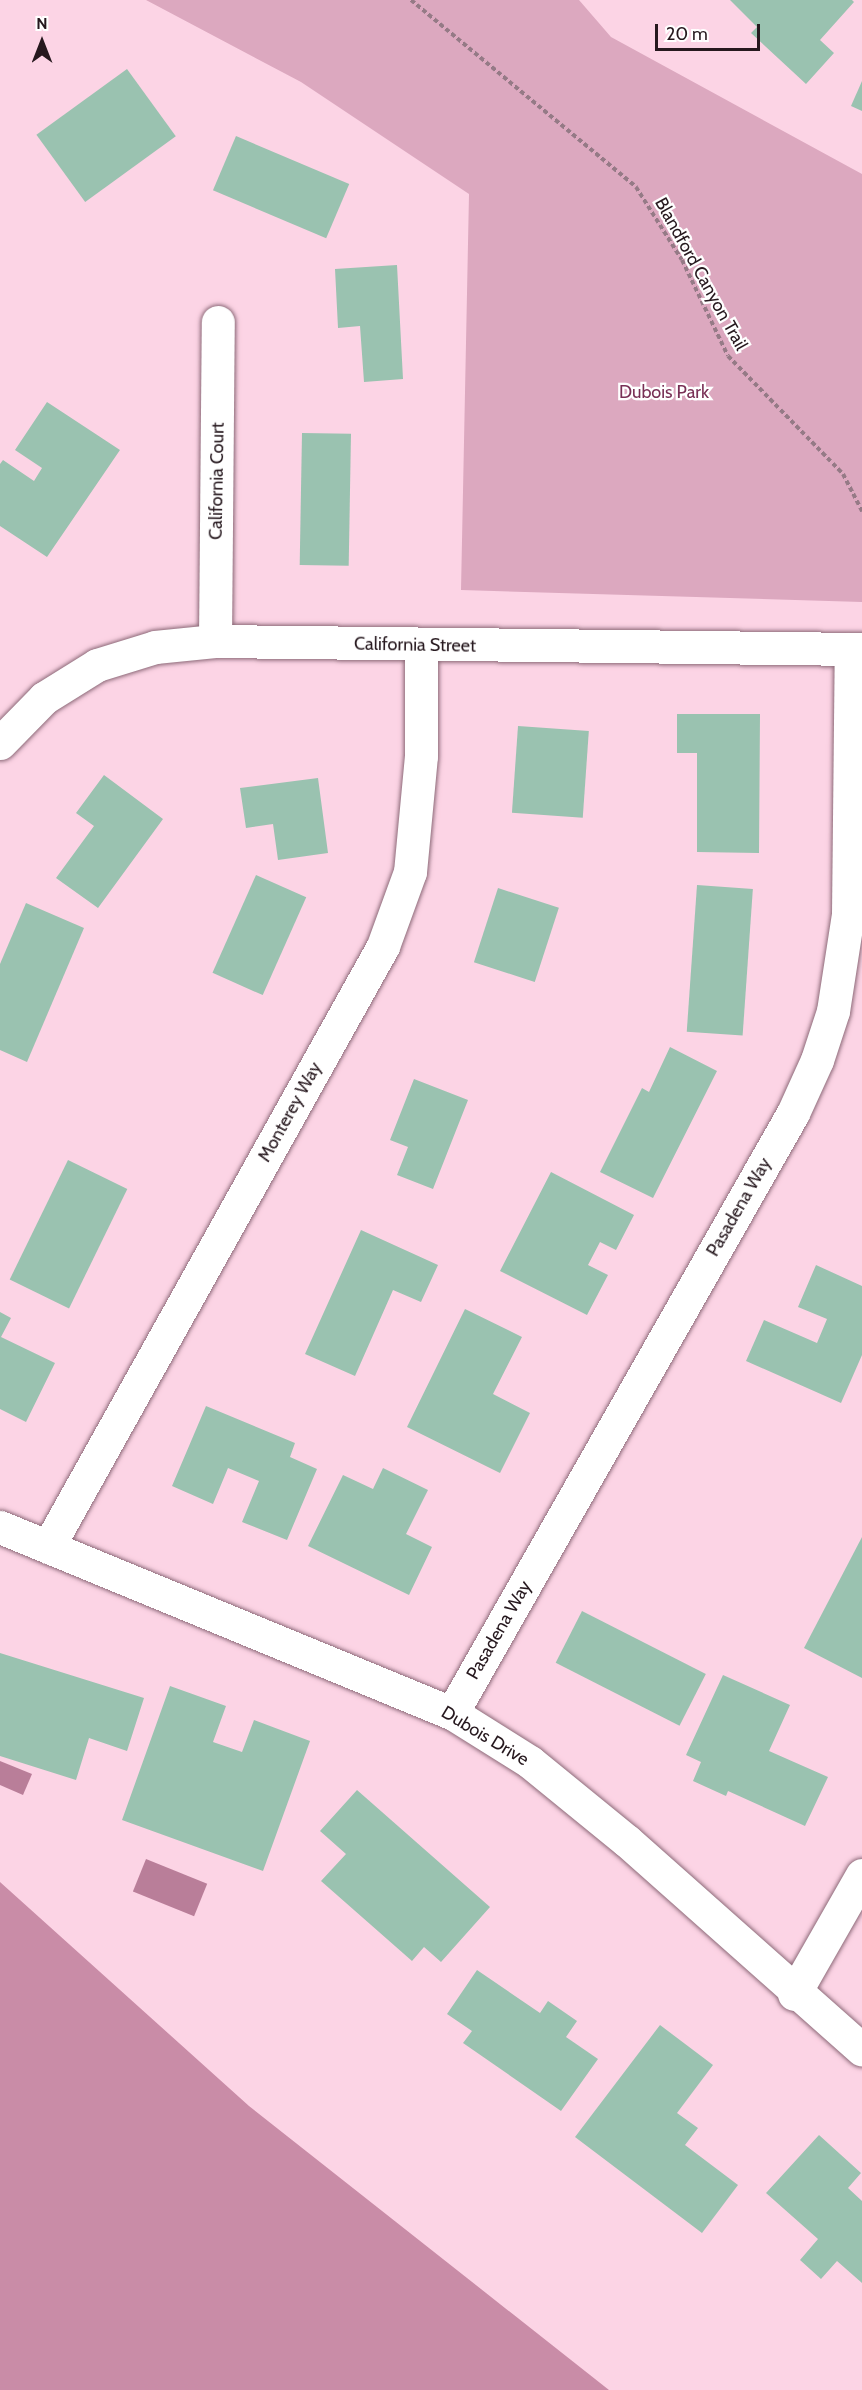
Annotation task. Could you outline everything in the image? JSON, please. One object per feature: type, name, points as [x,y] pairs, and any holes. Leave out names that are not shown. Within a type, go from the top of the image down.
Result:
[{"type":"street","name":"California Court","points":[[215,640],[218,322]]},
{"type":"street","name":"California Street","points":[[0,743],[44,698],[97,665],[155,648],[215,640],[421,645],[857,649]]},
{"type":"street","name":"Monterey Way","points":[[48,1546],[383,946],[410,872],[421,756],[421,645]]},
{"type":"street","name":"Pasadena Way","points":[[452,1713],[792,1113],[817,1060],[833,1011],[848,914],[857,649]]},
{"type":"street","name":"Dubois Drive","points":[[0,1527],[452,1713],[530,1762],[627,1841],[794,1994],[862,2050]]},
{"type":"street","points":[[794,1994],[862,1875]]},
{"type":"path","name":"Blandford Canyon Trail","points":[[411,0],[636,187],[682,260],[728,356],[843,474],[862,511]]},
{"type":"green space","name":"Dubois Park","points":[[146,0],[579,0],[611,37],[862,174],[862,602],[461,590],[469,194],[301,82]]},
{"type":"shaded area","points":[[0,1761],[32,1774],[23,1795],[0,1785]]},
{"type":"shaded area","points":[[146,1859],[207,1884],[194,1916],[133,1891]]},
{"type":"shaded area","points":[[0,1882],[249,2106],[609,2390],[0,2390]]},
{"type":"building","points":[[730,0],[852,0],[854,2],[820,40],[834,53],[806,84],[751,33],[757,27]]},
{"type":"building","points":[[127,69],[176,136],[85,202],[36,135]]},
{"type":"building","points":[[862,81],[862,111],[851,106]]},
{"type":"building","points":[[236,136],[349,184],[326,238],[213,190]]},
{"type":"building","points":[[397,265],[403,379],[364,382],[360,326],[338,328],[335,269]]},
{"type":"building","points":[[47,402],[120,450],[47,557],[0,526],[0,464],[3,460],[34,481],[42,468],[15,450]]},
{"type":"building","points":[[302,433],[351,434],[349,566],[300,565]]},
{"type":"building","points":[[677,714],[760,714],[759,853],[697,852],[697,753],[677,753]]},
{"type":"building","points":[[518,726],[589,731],[583,818],[512,813]]},
{"type":"building","points":[[104,775],[163,819],[98,908],[56,878],[94,826],[76,813]]},
{"type":"building","points":[[318,778],[328,853],[278,860],[273,824],[246,828],[240,788]]},
{"type":"building","points":[[256,875],[306,897],[263,995],[212,973]]},
{"type":"building","points":[[697,885],[753,889],[743,1036],[687,1032]]},
{"type":"building","points":[[498,888],[559,908],[535,982],[474,962]]},
{"type":"building","points":[[26,903],[84,928],[27,1062],[0,1050],[0,964]]},
{"type":"building","points":[[670,1047],[717,1071],[653,1198],[600,1172],[642,1088],[649,1092]]},
{"type":"building","points":[[414,1079],[468,1100],[433,1189],[397,1175],[408,1147],[390,1140]]},
{"type":"building","points":[[68,1160],[127,1189],[69,1308],[10,1280]]},
{"type":"building","points":[[551,1172],[634,1215],[616,1250],[600,1242],[588,1265],[608,1275],[587,1315],[500,1271]]},
{"type":"building","points":[[361,1230],[438,1265],[421,1302],[393,1290],[355,1376],[305,1354]]},
{"type":"building","points":[[816,1265],[862,1286],[862,1355],[841,1403],[746,1361],[764,1320],[817,1343],[827,1319],[798,1307]]},
{"type":"building","points":[[465,1309],[522,1337],[493,1394],[530,1413],[500,1473],[407,1427]]},
{"type":"building","points":[[0,1312],[11,1318],[1,1337],[55,1363],[26,1422],[0,1409]]},
{"type":"building","points":[[206,1406],[295,1443],[290,1457],[317,1469],[287,1540],[242,1522],[259,1481],[228,1468],[213,1504],[172,1486]]},
{"type":"building","points":[[383,1468],[428,1490],[406,1534],[432,1547],[409,1595],[308,1546],[343,1475],[373,1489]]},
{"type":"building","points":[[862,1537],[862,1678],[804,1648]]},
{"type":"building","points":[[582,1611],[706,1674],[680,1726],[556,1663]]},
{"type":"building","points":[[0,1653],[144,1698],[127,1751],[89,1738],[76,1780],[0,1756]]},
{"type":"building","points":[[723,1675],[790,1705],[769,1751],[828,1777],[805,1826],[728,1791],[726,1796],[693,1781],[701,1762],[686,1755]]},
{"type":"building","points":[[170,1686],[226,1706],[213,1742],[242,1752],[254,1720],[310,1741],[263,1871],[122,1820]]},
{"type":"building","points":[[357,1790],[490,1907],[441,1962],[424,1947],[412,1961],[321,1881],[346,1854],[320,1831]]},
{"type":"building","points":[[477,1970],[540,2013],[548,2001],[577,2021],[566,2037],[598,2059],[561,2111],[463,2043],[472,2031],[447,2014]]},
{"type":"building","points":[[660,2025],[713,2065],[677,2113],[698,2128],[685,2145],[738,2185],[702,2233],[575,2137]]},
{"type":"building","points":[[819,2135],[861,2173],[848,2188],[862,2201],[862,2283],[837,2261],[821,2279],[800,2260],[818,2239],[766,2193]]}]
